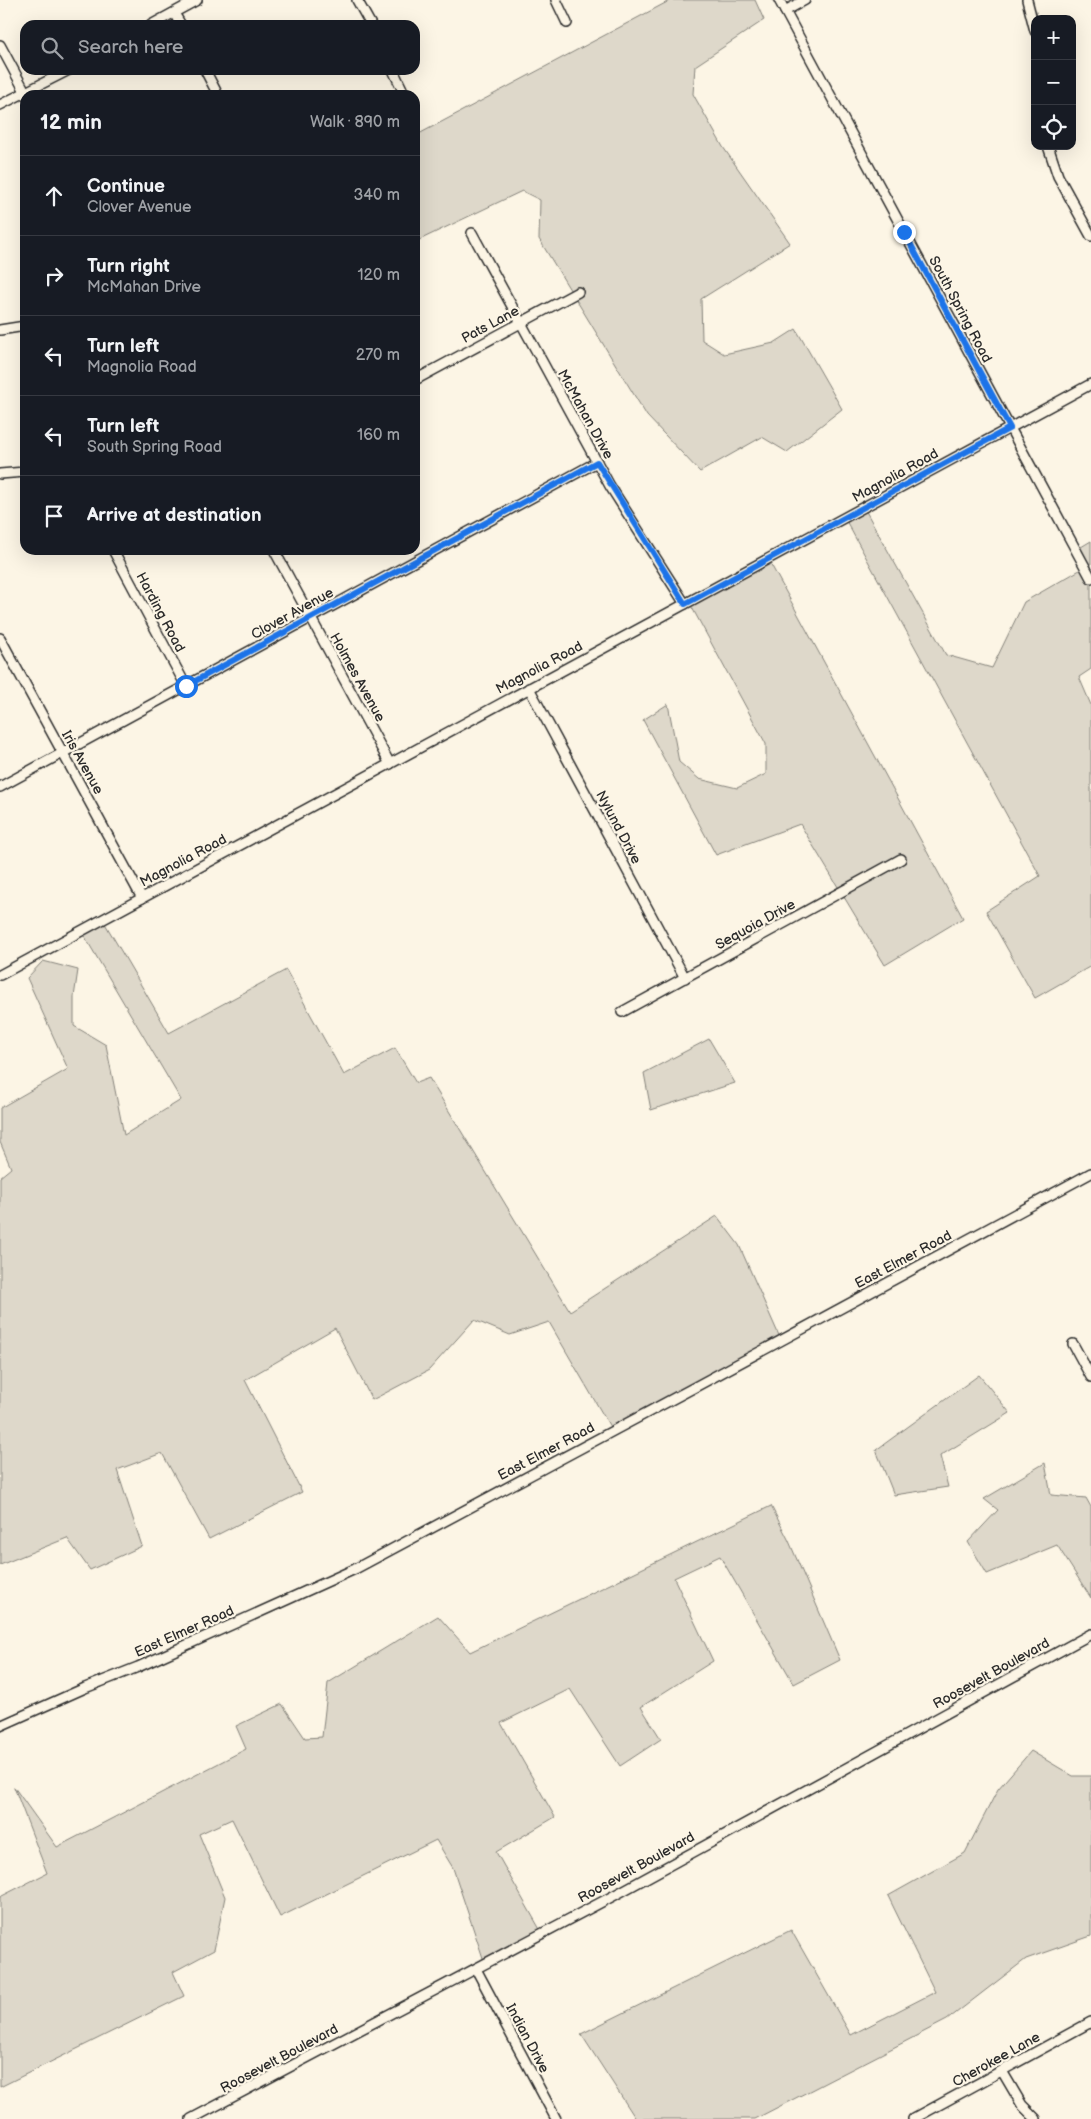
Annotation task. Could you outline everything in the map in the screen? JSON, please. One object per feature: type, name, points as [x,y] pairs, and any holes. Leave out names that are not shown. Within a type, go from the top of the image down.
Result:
[{"type":"street","points":[[161,20],[198,0]]},
{"type":"street","points":[[357,0],[368,20]]},
{"type":"street","points":[[556,0],[567,23]]},
{"type":"street","name":"South Spring Road","points":[[779,0],[1091,578]]},
{"type":"street","points":[[785,11],[805,0]]},
{"type":"street","points":[[1027,0],[1031,16]]},
{"type":"street","points":[[174,13],[178,20]]},
{"type":"street","points":[[0,45],[24,90]]},
{"type":"street","points":[[33,90],[60,75]]},
{"type":"street","points":[[208,75],[215,90]]},
{"type":"street","points":[[395,75],[403,90]]},
{"type":"street","points":[[0,105],[20,97]]},
{"type":"street","points":[[1049,150],[1058,176],[1091,236]]},
{"type":"street","name":"McMahan Drive","points":[[472,233],[597,462],[685,604]]},
{"type":"street","name":"Pats Lane","points":[[420,377],[578,292]]},
{"type":"street","points":[[0,330],[20,327]]},
{"type":"street","name":"Magnolia Road","points":[[0,975],[1091,384]]},
{"type":"street","name":"Clover Avenue","points":[[0,787],[597,462]]},
{"type":"street","points":[[0,474],[20,472]]},
{"type":"street","name":"Harding Road","points":[[116,555],[186,686]]},
{"type":"street","name":"Holmes Avenue","points":[[277,555],[390,764]]},
{"type":"street","name":"Iris Avenue","points":[[0,638],[142,898]]},
{"type":"street","name":"Nylund Drive","points":[[529,688],[685,978]]},
{"type":"street","name":"Sequoia Drive","points":[[622,1012],[901,859]]},
{"type":"street","name":"East Elmer Road","points":[[0,1726],[85,1688],[138,1667],[355,1569],[695,1388],[1091,1173]]},
{"type":"street","points":[[1073,1344],[1091,1377]]},
{"type":"street","name":"Roosevelt Boulevard","points":[[191,2119],[476,1969],[1091,1634]]},
{"type":"street","name":"Indian Drive","points":[[476,1969],[556,2119]]},
{"type":"street","name":"Cherokee Lane","points":[[913,2119],[1091,2022]]},
{"type":"street","points":[[1002,2071],[1022,2105],[1036,2119]]},
{"type":"shaded area","points":[[671,0],[755,0],[764,20],[695,66],[693,94],[723,147],[790,243],[701,299],[702,340],[724,354],[774,343],[796,329],[842,409],[787,452],[762,437],[700,472],[647,416],[539,239],[540,200],[522,191],[420,240],[420,133]]},
{"type":"shaded area","points":[[863,506],[946,655],[992,668],[1024,602],[1085,567],[1076,550],[1091,541],[1091,669],[1079,677],[1091,705],[1091,966],[1035,998],[986,911],[1040,876],[844,517]]},
{"type":"shaded area","points":[[768,559],[963,918],[885,965],[800,824],[716,855],[643,720],[668,704],[679,762],[699,779],[737,788],[766,774],[766,744],[689,602]]},
{"type":"shaded area","points":[[103,920],[169,1033],[286,970],[344,1075],[395,1048],[416,1083],[429,1078],[570,1311],[717,1216],[739,1245],[781,1340],[613,1432],[549,1322],[510,1335],[474,1320],[429,1370],[372,1400],[335,1328],[245,1380],[302,1492],[209,1539],[162,1453],[117,1470],[142,1546],[90,1570],[67,1538],[0,1565],[0,1177],[11,1168],[0,1142],[0,1108],[68,1069],[27,978],[43,961],[78,970],[74,997],[74,1026],[106,1045],[124,1135],[181,1100],[82,932]]},
{"type":"shaded area","points":[[709,1039],[735,1083],[651,1110],[644,1073]]},
{"type":"shaded area","points":[[979,1375],[1010,1413],[940,1456],[948,1487],[894,1495],[876,1450]]},
{"type":"shaded area","points":[[1045,1463],[1051,1495],[1086,1498],[1091,1507],[1091,1598],[1057,1545],[987,1574],[968,1542],[998,1510],[984,1499]]},
{"type":"shaded area","points":[[771,1506],[789,1541],[840,1660],[794,1684],[720,1556],[674,1578],[713,1661],[641,1707],[661,1739],[620,1766],[570,1689],[501,1723],[555,1817],[496,1852],[542,1933],[485,1964],[453,1868],[436,1840],[280,1917],[232,1819],[199,1834],[225,1897],[214,1950],[173,1972],[184,1996],[0,2087],[0,1897],[47,1873],[14,1787],[57,1847],[246,1749],[236,1726],[282,1704],[305,1738],[322,1737],[328,1683],[438,1616],[470,1652]]},
{"type":"shaded area","points":[[1031,1751],[1073,1776],[1091,1776],[1091,1936],[1026,1959],[947,2020],[755,2119],[636,2119],[581,2034],[791,1930],[851,2035],[935,1992],[888,1896],[965,1853],[998,1789]]},
{"type":"route","points":[[186,686],[597,462],[610,486],[685,604],[1010,428],[904,232]]}]
